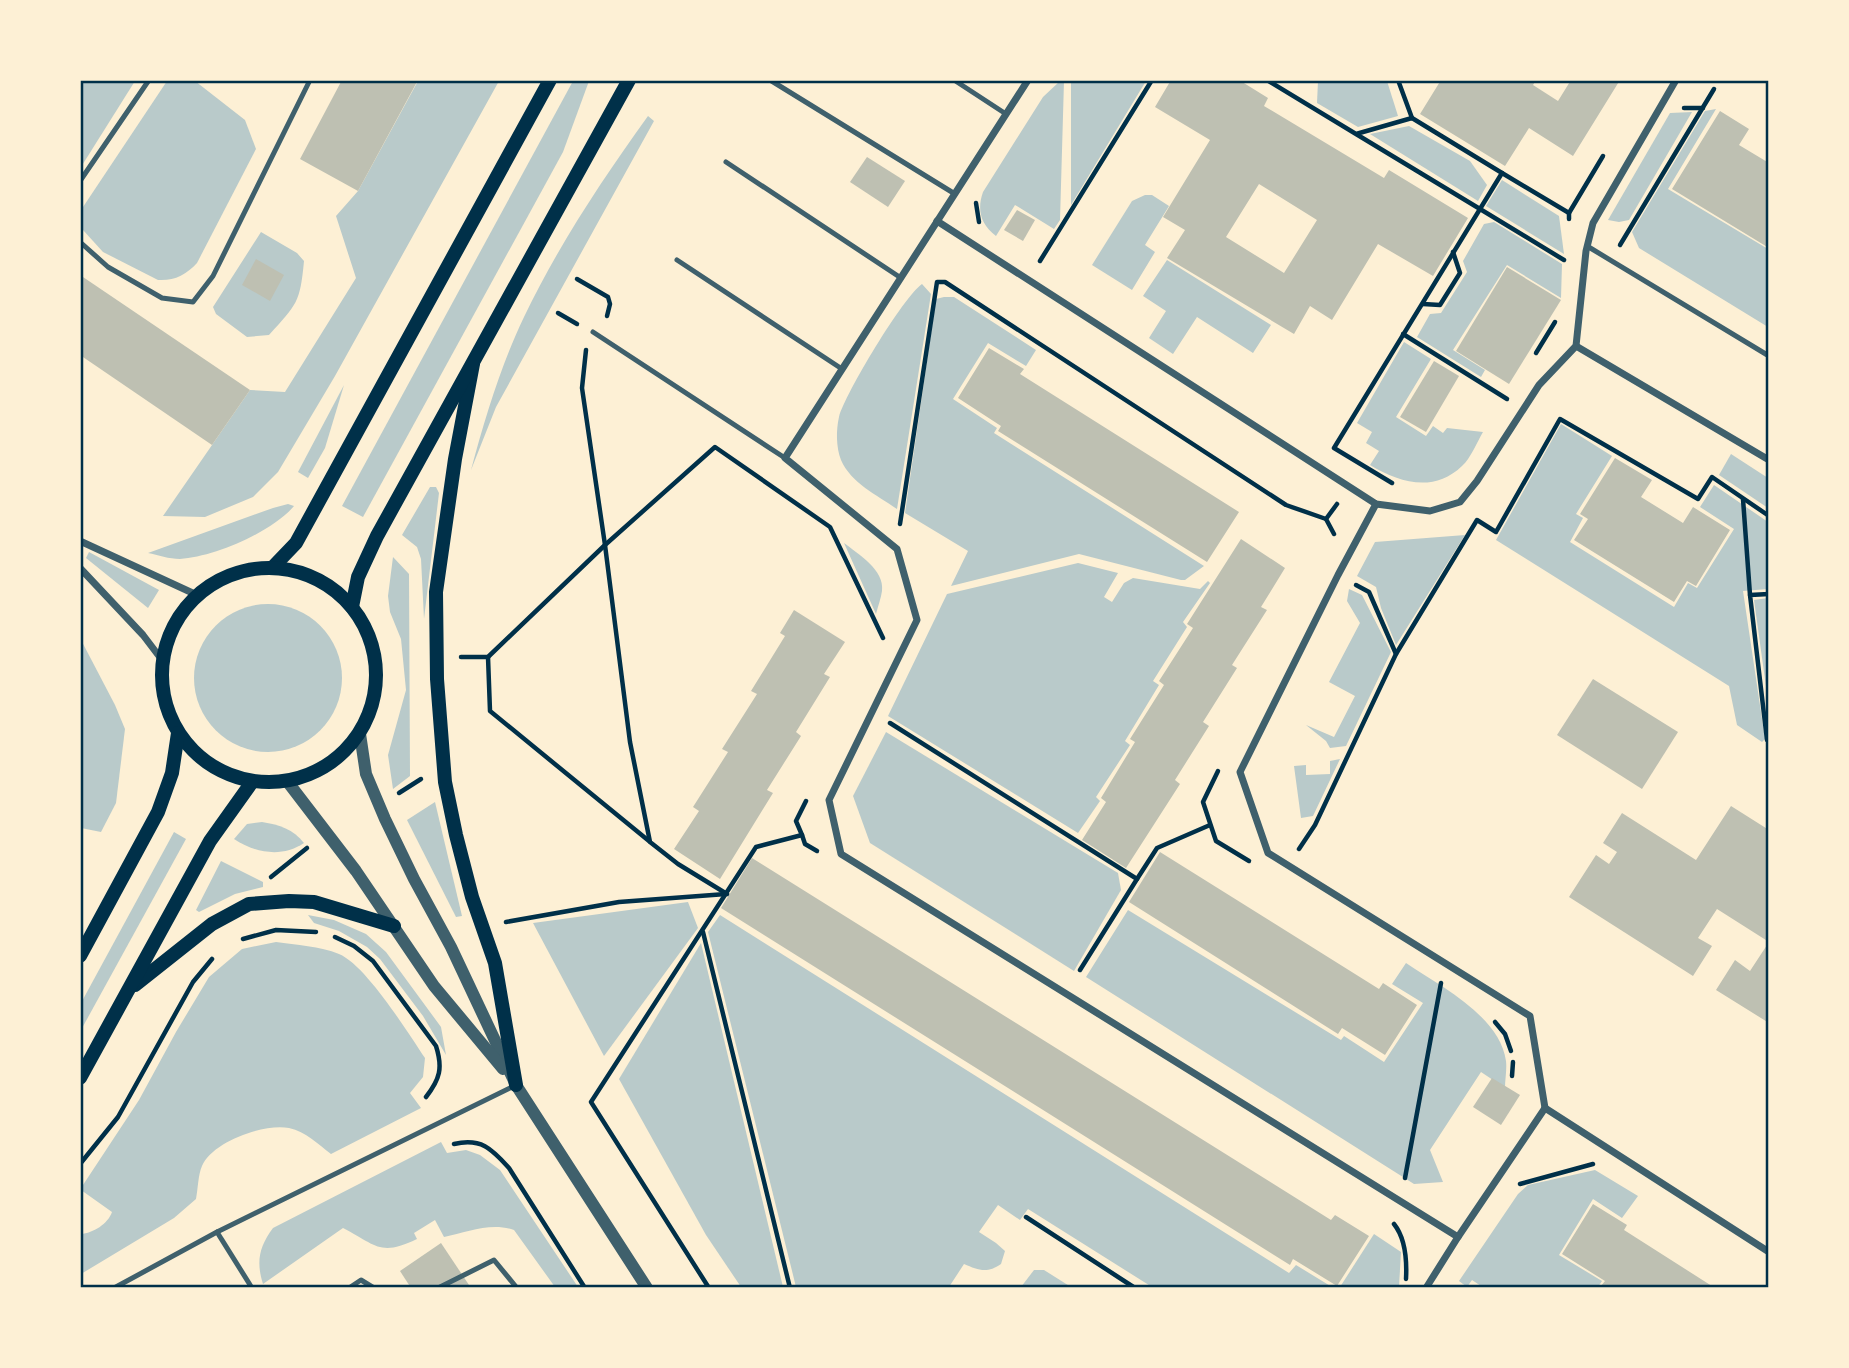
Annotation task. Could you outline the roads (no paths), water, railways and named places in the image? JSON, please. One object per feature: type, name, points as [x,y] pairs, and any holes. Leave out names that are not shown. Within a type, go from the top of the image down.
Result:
[{"type":"main road","points":[[273,567],[296,543],[550,80]]},
{"type":"main road","points":[[352,607],[358,577],[377,536],[629,80]]},
{"type":"main road","points":[[473,364],[455,459],[436,592],[437,679],[446,782],[456,835],[472,897],[495,963],[516,1085]]},
{"type":"main road","points":[[273,567],[303,573],[330,586],[352,607],[367,629],[376,656],[377,683],[372,709],[360,734],[343,754],[323,769],[287,781],[252,782],[223,773],[197,756],[178,733],[167,710],[161,685],[162,660],[168,636],[180,613],[197,595],[220,579],[246,570],[273,567]]},
{"type":"main road","points":[[80,956],[158,812],[172,773],[178,733]]},
{"type":"main road","points":[[80,1078],[209,841],[252,782]]},
{"type":"main road","points":[[131,988],[212,924],[249,904],[314,902],[394,926]]},
{"type":"street","points":[[1028,80],[785,458],[897,549],[917,620],[829,800],[841,853],[1458,1237]]},
{"type":"street","points":[[937,221],[1376,504],[1430,511],[1460,502],[1478,481],[1539,385],[1576,346],[1587,246],[1593,223],[1676,80]]},
{"type":"street","points":[[1576,346],[1769,460]]},
{"type":"street","points":[[1376,504],[1241,772],[1268,853],[1530,1016],[1545,1108],[1426,1287]]},
{"type":"street","points":[[80,541],[197,595]]},
{"type":"street","points":[[80,568],[143,635],[162,660]]},
{"type":"street","points":[[360,734],[366,774],[414,879],[451,947],[516,1085]]},
{"type":"street","points":[[287,781],[356,871],[434,986],[516,1085],[647,1287]]},
{"type":"street","points":[[1545,1108],[1769,1252]]},
{"type":"lane","points":[[80,181],[149,80]]},
{"type":"lane","points":[[80,242],[108,267],[162,298],[193,302],[214,276],[310,80]]},
{"type":"lane","points":[[771,80],[954,194]]},
{"type":"lane","points":[[954,80],[1006,114]]},
{"type":"lane","points":[[726,162],[901,278]]},
{"type":"lane","points":[[1587,246],[1769,356]]},
{"type":"lane","points":[[677,260],[842,369]]},
{"type":"lane","points":[[593,332],[785,458]]},
{"type":"lane","points":[[114,1287],[516,1085]]},
{"type":"lane","points":[[217,1233],[253,1287]]},
{"type":"lane","points":[[438,1287],[494,1260],[517,1287]]},
{"type":"lane","points":[[349,1287],[362,1280],[374,1287]]}]
